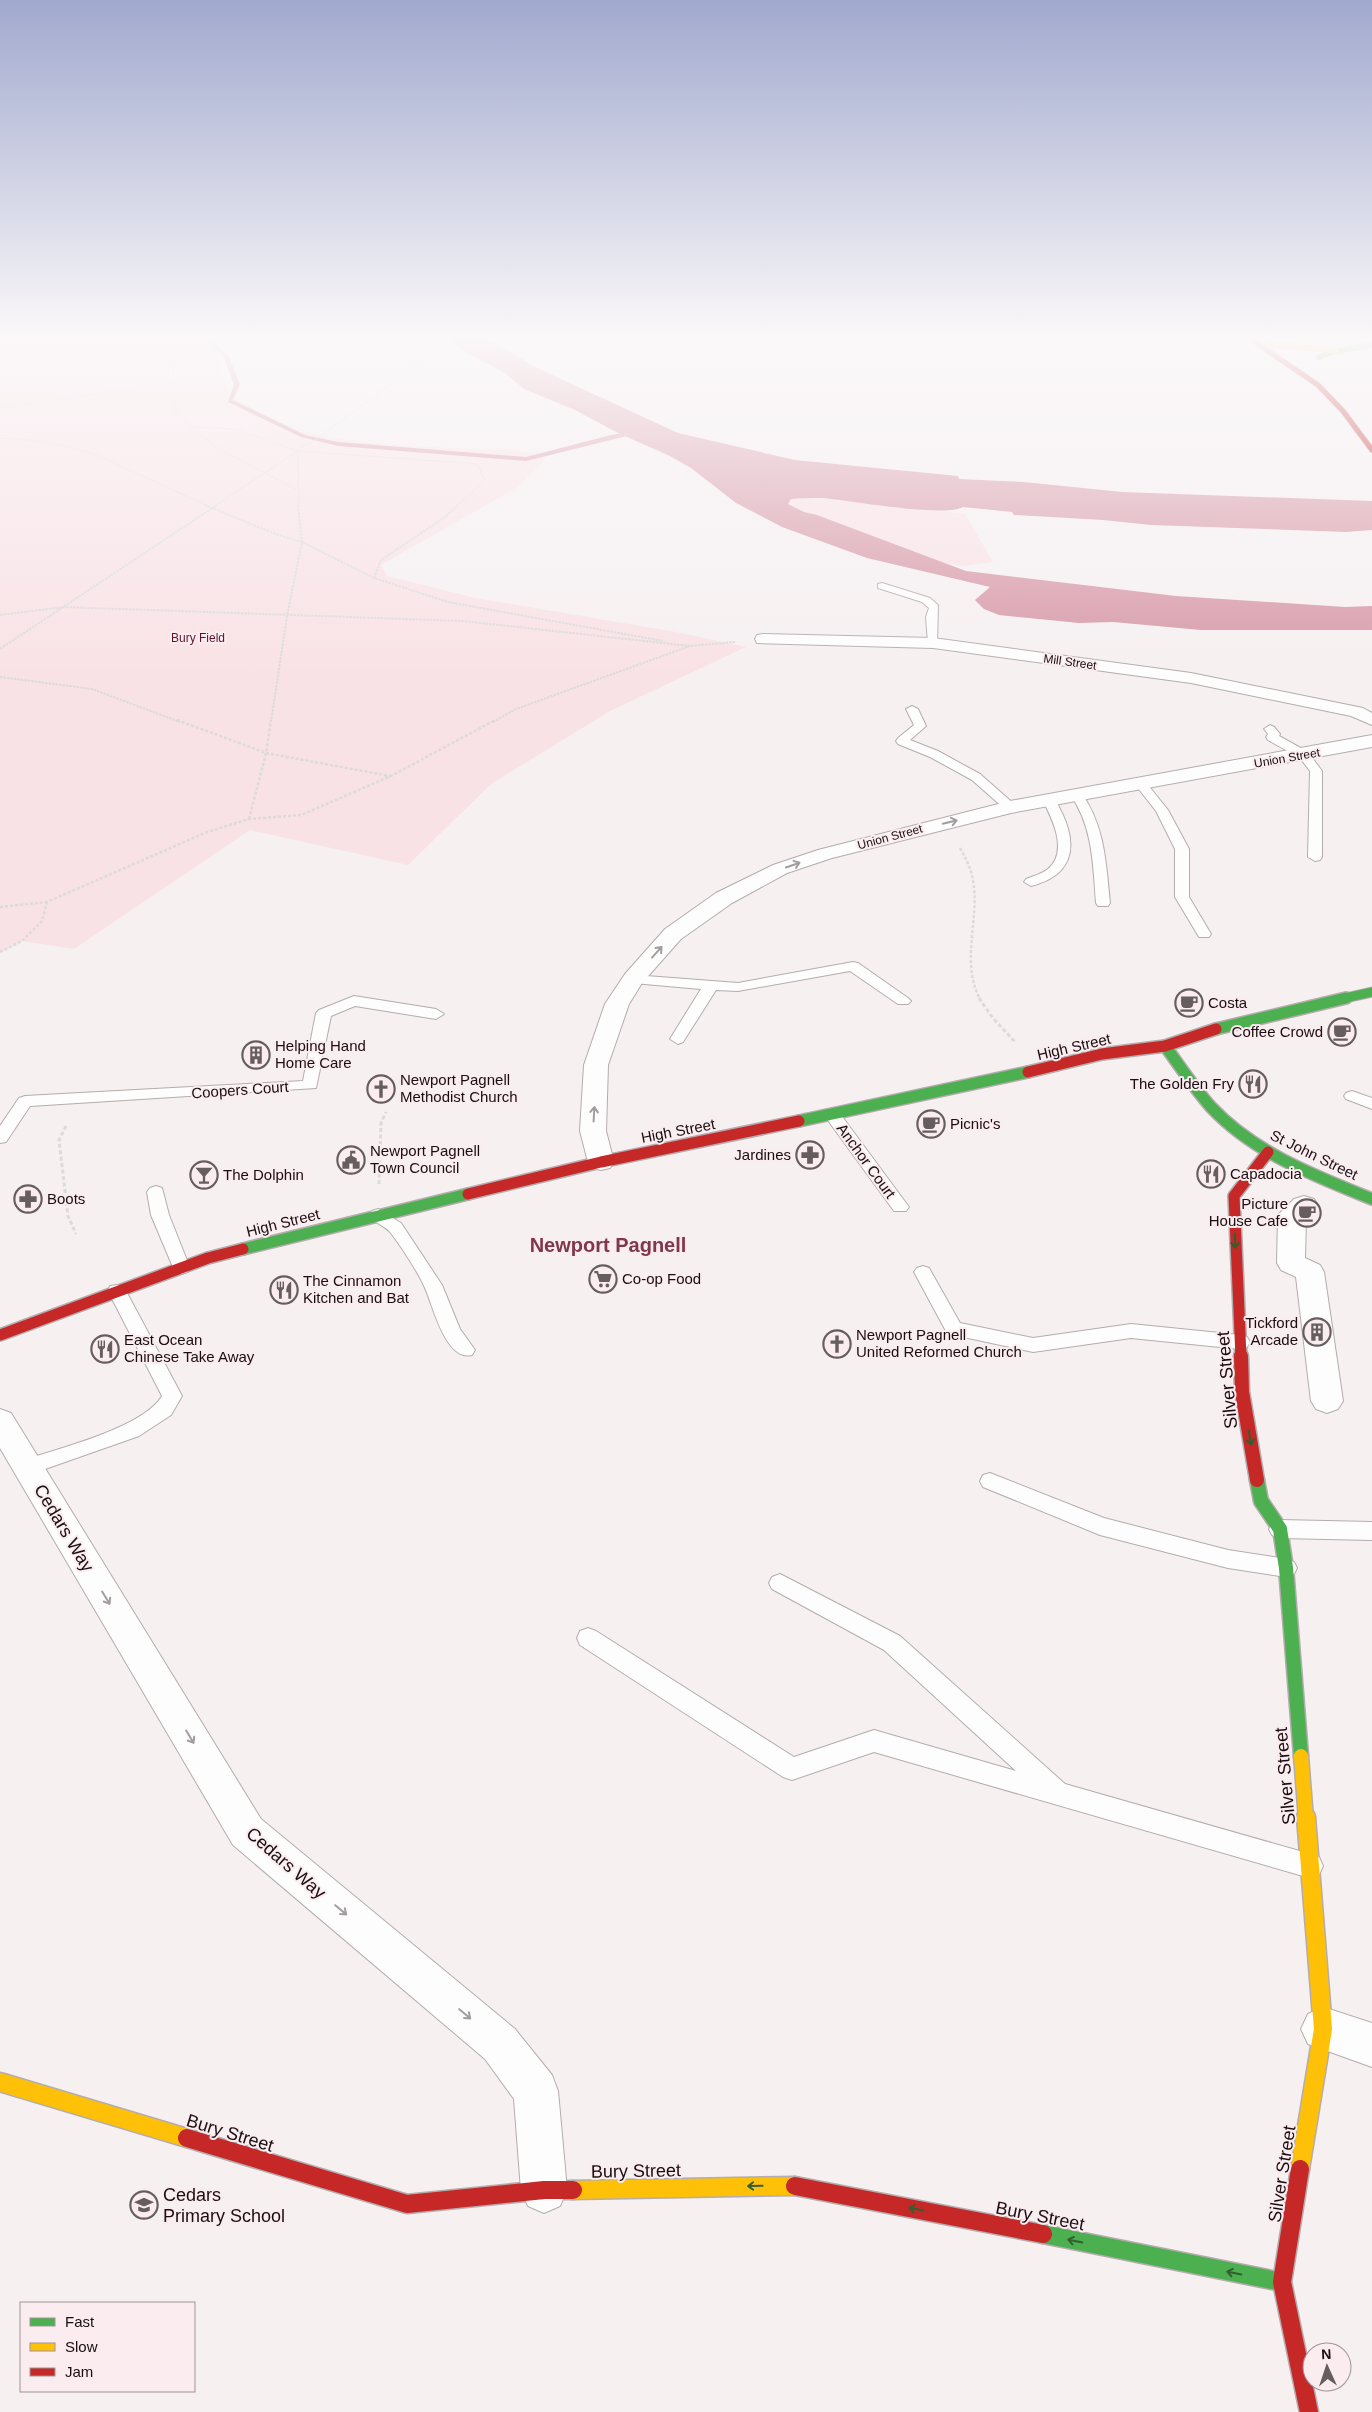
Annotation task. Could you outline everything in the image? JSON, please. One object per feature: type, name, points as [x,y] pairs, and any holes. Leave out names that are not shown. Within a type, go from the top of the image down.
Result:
[{"type":"street","name":"Mill Street","points":[[763,639],[933,643],[1191,678],[1357,712],[1372,720]]},
{"type":"street","name":"Union Street","points":[[601,1162],[593,1131],[596,1065],[617,1004],[633,979],[674,934],[724,898],[780,869],[825,854],[1010,807],[1304,755],[1372,741]]},
{"type":"street","name":"High Street","points":[[0,1335],[208,1258],[378,1214],[601,1162],[832,1115],[1039,1070],[1102,1054],[1165,1046],[1199,1033],[1372,992]]},
{"type":"street","name":"St John Street","points":[[1165,1046],[1219,1115],[1268,1152],[1320,1178],[1372,1199]]},
{"type":"street","name":"Silver Street","points":[[1268,1152],[1234,1196],[1242,1392],[1262,1501],[1280,1529],[1286,1568],[1323,2029],[1282,2282],[1309,2412]]},
{"type":"street","points":[[1304,1205],[1292,1215],[1291,1263],[1310,1272],[1327,1400]]},
{"type":"street","name":"Cedars Way","points":[[0,1421],[247,1832],[500,2044],[536,2091],[544,2190]]},
{"type":"street","points":[[1323,2029],[1372,2045]]},
{"type":"street","name":"Bury Street","points":[[0,2082],[406,2204],[544,2190],[800,2186],[1282,2282]]},
{"type":"lane","points":[[882,586],[926,600],[934,607],[931,616],[933,643]]},
{"type":"lane","points":[[912,709],[920,726],[902,741],[934,754],[976,777],[1010,807]]},
{"type":"lane","points":[[1270,729],[1274,734],[1272,737],[1304,755],[1316,771],[1315,857]]},
{"type":"lane","points":[[1140,783],[1162,810],[1182,849],[1182,897],[1204,934]]},
{"type":"lane","points":[[1076,794],[1087,808],[1096,834],[1104,903]]},
{"type":"lane","points":[[1031,882],[1052,873],[1062,860],[1064,838],[1060,821],[1048,799]]},
{"type":"lane","points":[[633,979],[738,987],[853,966],[903,1000]]},
{"type":"lane","points":[[678,1039],[711,985]]},
{"type":"lane","name":"Coopers Court","points":[[0,1138],[25,1101],[81,1096],[183,1094],[310,1085],[324,1013],[354,1001],[436,1014]]},
{"type":"lane","points":[[1352,1096],[1372,1104]]},
{"type":"lane","name":"Anchor Court","points":[[832,1115],[900,1207]]},
{"type":"lane","points":[[156,1192],[160,1215],[181,1268]]},
{"type":"lane","points":[[378,1214],[395,1227],[428,1277],[451,1331],[465,1350]]},
{"type":"lane","points":[[923,1272],[954,1328],[1033,1345],[1131,1331],[1240,1342]]},
{"type":"lane","points":[[28,1467],[132,1431],[164,1410],[172,1396],[117,1291]]},
{"type":"lane","points":[[990,1481],[1100,1526],[1228,1559],[1286,1568]]},
{"type":"lane","points":[[1280,1529],[1372,1531]]},
{"type":"lane","points":[[780,1583],[892,1644],[1060,1795]]},
{"type":"lane","points":[[588,1638],[792,1769],[874,1741],[1310,1866]]},
{"type":"path","points":[[82,451],[92,453],[213,508],[302,542],[374,578],[448,602],[690,646]]},
{"type":"path","points":[[223,451],[298,490]]},
{"type":"path","points":[[249,820],[266,753],[287,616],[302,542],[298,490],[298,451]]},
{"type":"path","points":[[0,648],[298,451],[477,464],[485,480],[445,517],[381,560],[374,578]]},
{"type":"path","points":[[0,615],[64,607],[463,621],[690,646],[723,643]]},
{"type":"path","points":[[0,907],[47,902],[207,832],[249,820],[301,815],[391,776],[516,709],[690,646]]},
{"type":"path","points":[[0,677],[92,689],[266,753],[391,776]]},
{"type":"path","points":[[943,824],[970,862],[975,900],[972,964],[974,988],[985,1008],[1039,1070]]},
{"type":"path","points":[[0,952],[22,941],[42,921],[47,902]]},
{"type":"path","points":[[76,1234],[68,1216],[58,1140],[81,1096]]},
{"type":"path","points":[[378,1214],[381,1122],[386,1112]]},
{"type":"green space","name":"Bury Field","points":[[0,451],[517,451],[530,453],[545,460],[516,488],[381,565],[387,576],[475,598],[676,632],[746,647],[610,711],[491,784],[408,865],[250,830],[74,949],[22,941],[0,952]]},
{"type":"green space","points":[[821,498],[965,514],[993,562],[962,566],[948,564],[817,515],[804,512],[788,504],[791,499]]},
{"type":"shaded area","points":[[658,451],[754,451],[795,460],[958,476],[959,479],[1024,482],[1122,492],[1372,501],[1372,530],[1346,532],[1151,525],[1014,515],[1012,512],[963,507],[953,510],[917,510],[822,498],[791,499],[788,504],[804,512],[817,515],[966,571],[1176,596],[1345,607],[1372,606],[1372,630],[1201,630],[1113,622],[1079,623],[999,615],[984,609],[975,600],[990,587],[867,558],[782,527],[736,503],[691,468]]},
{"type":"waterway","points":[[420,451],[526,459],[563,451]]},
{"type":"traffic: fast","points":[[1216,1029],[1372,992]]},
{"type":"traffic: fast","points":[[1165,1046],[1211,1107],[1246,1138],[1286,1162],[1372,1199]]},
{"type":"traffic: fast","points":[[799,1121],[1028,1072]]},
{"type":"traffic: fast","points":[[243,1249],[468,1194]]},
{"type":"traffic: fast","points":[[1257,1480],[1261,1501],[1280,1529],[1286,1568],[1301,1756]]},
{"type":"traffic: fast","points":[[1043,2234],[1282,2282]]},
{"type":"traffic: slow","points":[[1300,2169],[1323,2029],[1301,1756]]},
{"type":"traffic: slow","points":[[0,2082],[187,2138]]},
{"type":"traffic: slow","points":[[573,2190],[795,2186]]},
{"type":"traffic: jam","points":[[1028,1072],[1102,1054],[1165,1046],[1216,1029]]},
{"type":"traffic: jam","points":[[468,1194],[601,1162],[799,1121]]},
{"type":"traffic: jam","points":[[1257,1480],[1242,1392],[1234,1196],[1268,1152]]},
{"type":"traffic: jam","points":[[0,1335],[208,1258],[243,1249]]},
{"type":"traffic: jam","points":[[187,2138],[407,2204],[544,2190],[573,2190]]},
{"type":"traffic: jam","points":[[1300,2169],[1282,2282],[1309,2412]]},
{"type":"traffic: jam","points":[[795,2186],[1043,2234]]},
{"type":"place","name":"Costa","points":[[1189,1003]]},
{"type":"place","name":"Coffee Crowd","points":[[1342,1032]]},
{"type":"place","name":"Helping Hand Home Care","points":[[256,1055]]},
{"type":"place","name":"The Golden Fry","points":[[1253,1084]]},
{"type":"place","name":"Newport Pagnell Methodist Church","points":[[381,1089]]},
{"type":"place","name":"Picnic's","points":[[931,1124]]},
{"type":"place","name":"Jardines","points":[[810,1155]]},
{"type":"place","name":"Newport Pagnell Town Council","points":[[351,1160]]},
{"type":"place","name":"Capadocia","points":[[1211,1174]]},
{"type":"place","name":"The Dolphin","points":[[204,1175]]},
{"type":"place","name":"Boots","points":[[28,1199]]},
{"type":"place","name":"Picture House Cafe","points":[[1307,1213]]},
{"type":"place","name":"Co-op Food","points":[[603,1279]]},
{"type":"place","name":"The Cinnamon Kitchen and Bat","points":[[284,1290]]},
{"type":"place","name":"Tickford Arcade","points":[[1317,1332]]},
{"type":"place","name":"Newport Pagnell United Reformed Church","points":[[837,1344]]},
{"type":"place","name":"East Ocean Chinese Take Away","points":[[105,1349]]},
{"type":"place","name":"Cedars Primary School","points":[[144,2205]]},
{"type":"district","name":"Newport Pagnell","points":[[608,1245]]}]
